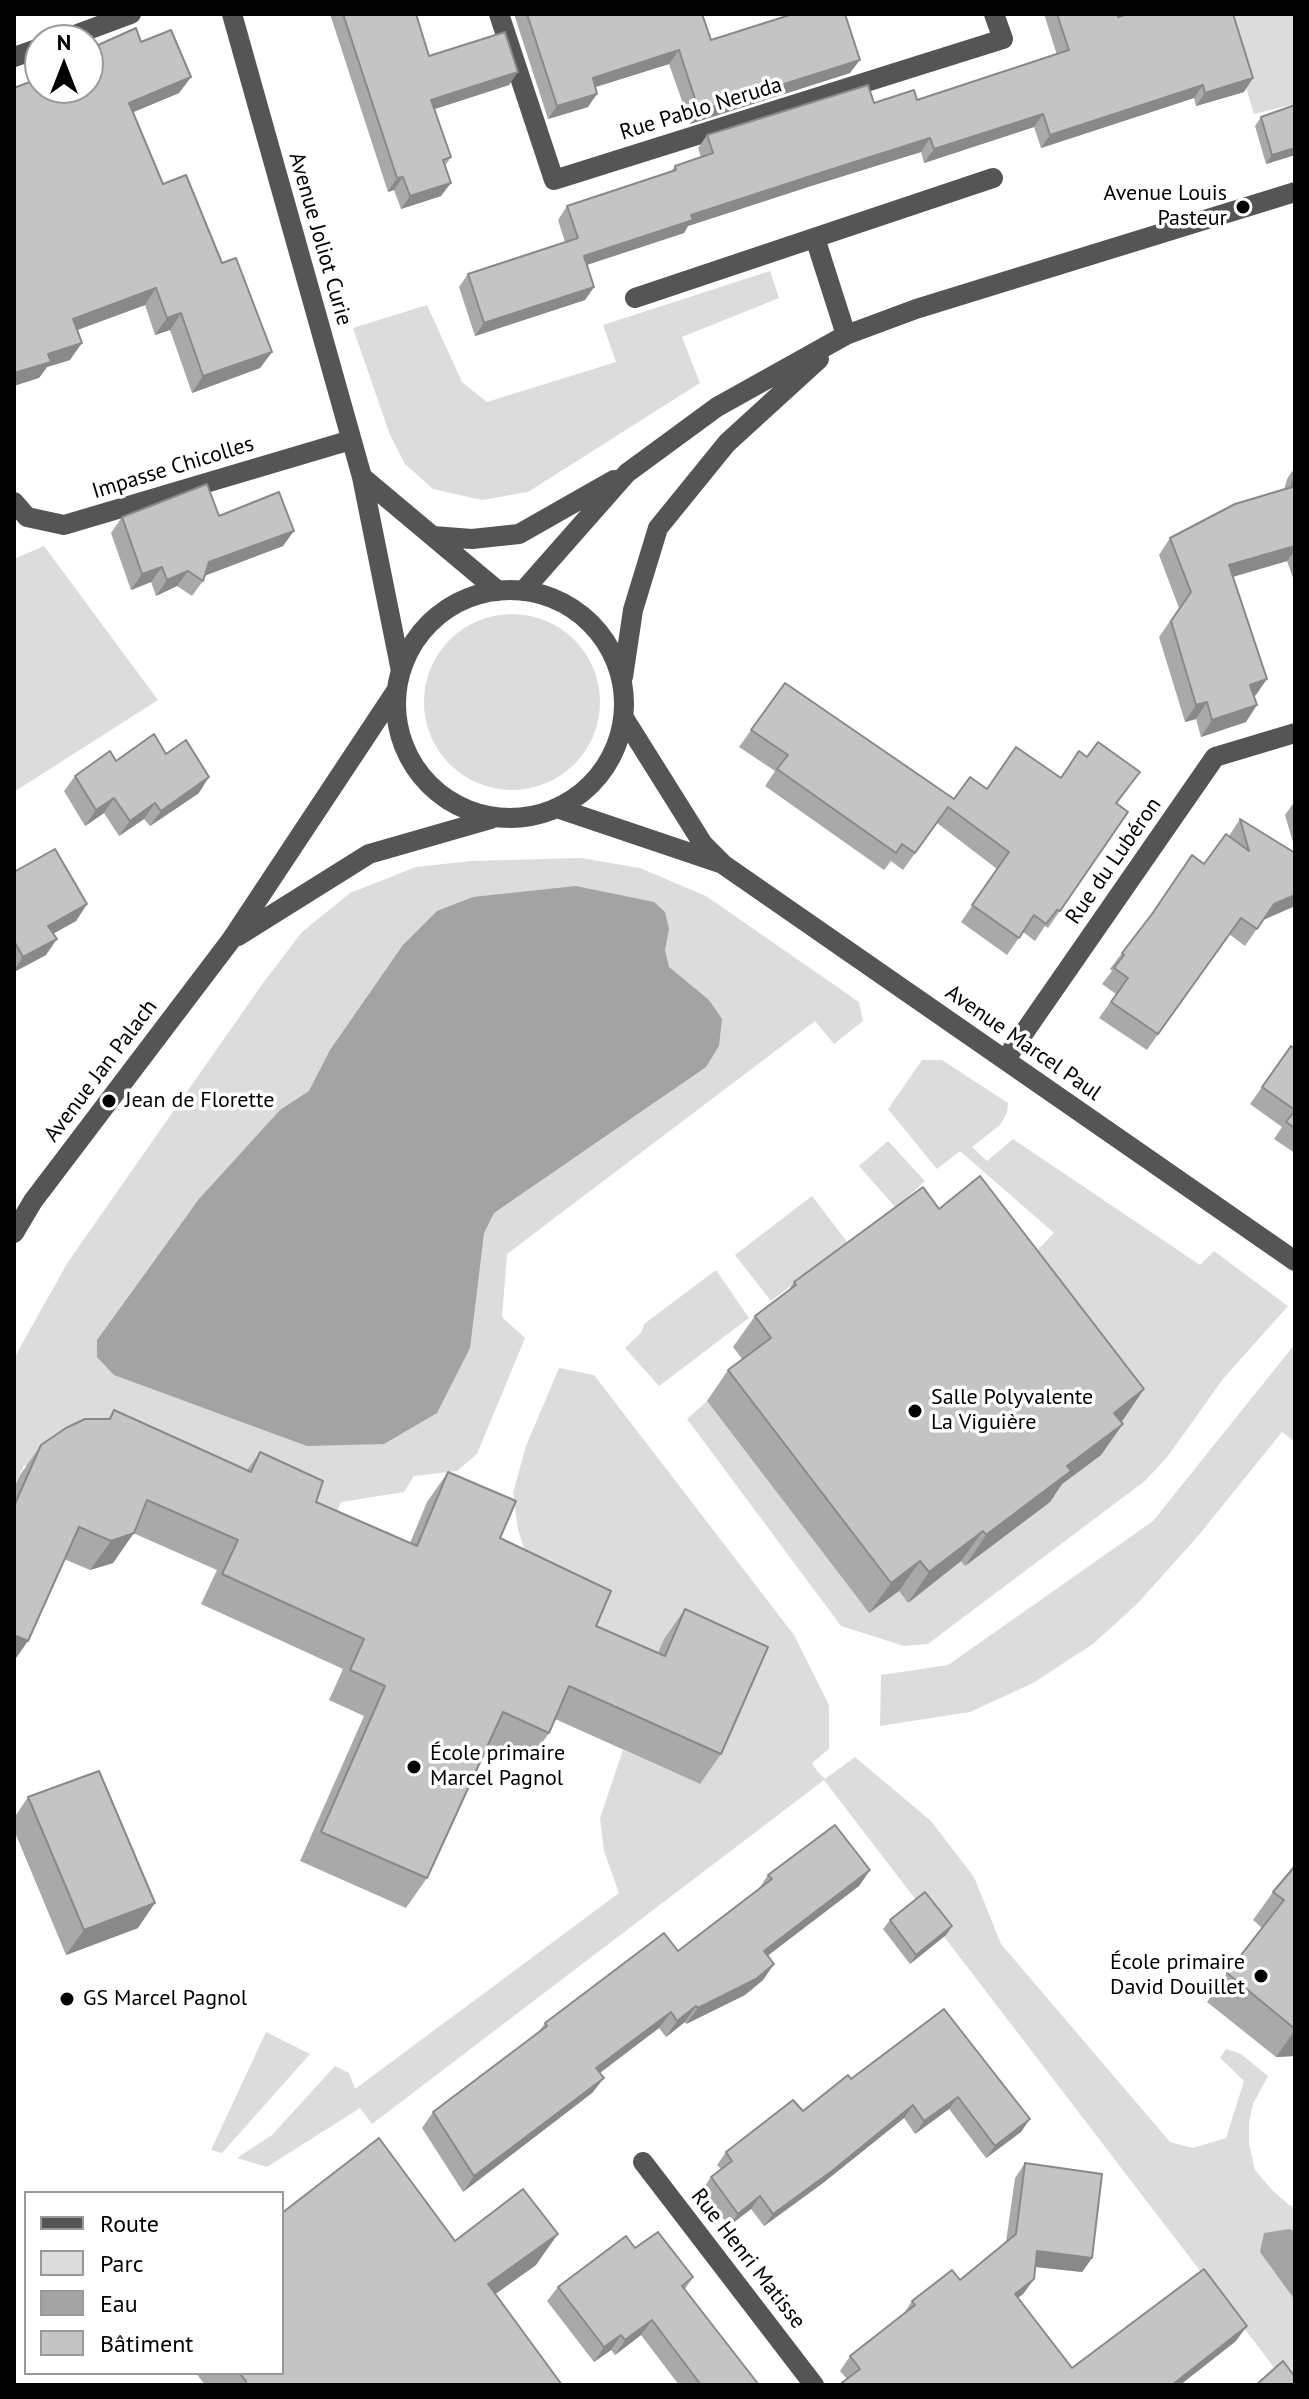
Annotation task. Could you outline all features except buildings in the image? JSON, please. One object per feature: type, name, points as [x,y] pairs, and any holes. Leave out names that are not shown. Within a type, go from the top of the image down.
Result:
[{"type":"street","points":[[104,24],[131,14]]},
{"type":"street","name":"Avenue Joliot Curie","points":[[232,14],[362,477],[399,681]]},
{"type":"street","name":"Rue Pablo Neruda","points":[[499,14],[554,180],[1003,39],[994,14]]},
{"type":"street","points":[[635,298],[993,178]]},
{"type":"street","points":[[433,536],[472,539],[519,534],[627,473],[717,407],[846,335],[916,309],[1295,192]]},
{"type":"street","points":[[815,238],[846,335]]},
{"type":"street","points":[[622,681],[608,645],[584,617],[551,598],[523,591],[498,591],[456,604],[438,616],[416,640],[399,681],[396,714],[406,751],[428,783],[460,807],[491,819],[525,817],[557,808],[583,792],[604,771],[614,754],[624,718],[622,681],[633,610],[658,528],[727,443],[846,335]]},
{"type":"street","name":"Impasse Chicolles","points":[[14,502],[27,517],[64,525],[351,440]]},
{"type":"street","points":[[523,591],[627,473]]},
{"type":"street","points":[[362,477],[498,591]]},
{"type":"street","name":"Avenue Jan Palach","points":[[14,1233],[33,1201],[231,940],[399,681]]},
{"type":"street","name":"Avenue Marcel Paul","points":[[624,718],[703,844],[724,865],[1295,1261]]},
{"type":"street","name":"Rue du Lubéron","points":[[1005,1060],[1215,757],[1295,733]]},
{"type":"street","name":"Avenue Marcel Paul","points":[[557,808],[724,865]]},
{"type":"street","name":"Avenue Jan Palach","points":[[231,940],[369,854],[491,819]]},
{"type":"street","name":"Rue Henri Matisse","points":[[643,2162],[814,2385]]},
{"type":"green space","points":[[1224,14],[1295,14],[1295,104],[1254,114]]},
{"type":"green space","points":[[770,271],[779,298],[682,337],[700,383],[528,492],[482,500],[433,489],[405,464],[390,435],[353,328],[427,305],[462,382],[487,402],[616,362],[603,325]]},
{"type":"green space","points":[[44,546],[158,700],[14,792],[14,559]]},
{"type":"green space","points":[[512,614],[546,621],[574,640],[593,668],[600,702],[593,736],[574,764],[546,783],[512,790],[478,783],[450,764],[431,736],[424,702],[431,668],[450,640],[478,621]]},
{"type":"green space","points":[[581,858],[640,868],[706,896],[859,1002],[863,1021],[834,1044],[815,1021],[507,1254],[502,1317],[525,1338],[477,1454],[457,1471],[414,1476],[404,1492],[341,1502],[324,1543],[36,1471],[24,1465],[14,1488],[14,1361],[18,1351],[68,1262],[302,932],[350,893],[416,867],[471,861]]},
{"type":"green space","points":[[922,1060],[942,1060],[1008,1103],[1007,1113],[1000,1125],[972,1147],[987,1161],[1013,1139],[1200,1265],[1214,1251],[1288,1306],[1223,1379],[1168,1456],[1145,1481],[928,1644],[904,1646],[841,1626],[687,1419],[707,1401],[869,1613],[899,1591],[908,1603],[958,1557],[965,1565],[1012,1276],[1054,1233],[960,1151],[937,1169],[888,1109]]},
{"type":"green space","points":[[888,1141],[925,1181],[896,1208],[859,1166]]},
{"type":"green space","points":[[812,1196],[848,1243],[771,1301],[735,1255]]},
{"type":"green space","points":[[716,1270],[749,1318],[659,1386],[625,1348],[641,1333],[644,1324]]},
{"type":"green space","points":[[1295,1344],[1295,1442],[1282,1432],[1198,1536],[1137,1604],[1093,1644],[1033,1683],[970,1712],[880,1726],[881,1675],[948,1665],[1153,1521]]},
{"type":"green space","points":[[559,1368],[594,1375],[794,1635],[829,1705],[829,1749],[812,1763],[817,1771],[825,1779],[855,1757],[931,1821],[974,1877],[1001,1944],[1170,2142],[1193,2148],[1226,2138],[1244,2081],[1220,2058],[1226,2049],[1241,2054],[1268,2076],[1253,2104],[1249,2144],[1255,2170],[1272,2190],[1295,2207],[1295,2385],[1276,2370],[824,1780],[372,2124],[360,2108],[267,2167],[237,2158],[272,2135],[335,2066],[349,2073],[355,2089],[619,1893],[604,1851],[600,1818],[623,1750],[700,1784],[664,1639],[644,1686],[540,1597],[518,1530],[513,1493],[526,1446]]},
{"type":"green space","points":[[266,2032],[310,2054],[222,2153],[211,2150]]},
{"type":"water","points":[[576,886],[654,902],[665,912],[669,929],[665,950],[669,967],[709,1000],[722,1019],[719,1046],[706,1067],[494,1213],[484,1233],[470,1348],[437,1413],[384,1444],[307,1446],[114,1375],[97,1357],[97,1340],[199,1199],[280,1110],[309,1091],[330,1050],[403,945],[437,911],[473,897]]},
{"type":"water","points":[[1295,2231],[1295,2300],[1260,2252],[1264,2233]]},
{"type":"place","name":"Avenue Louis Pasteur","points":[[1243,207]]},
{"type":"place","name":"Jean de Florette","points":[[109,1101]]},
{"type":"place","name":"Salle Polyvalente La Viguière","points":[[915,1411]]},
{"type":"place","name":"École primaire Marcel Pagnol","points":[[414,1767]]},
{"type":"place","name":"École primaire David Douillet","points":[[1261,1976]]},
{"type":"place","name":"GS Marcel Pagnol","points":[[67,1999]]}]
